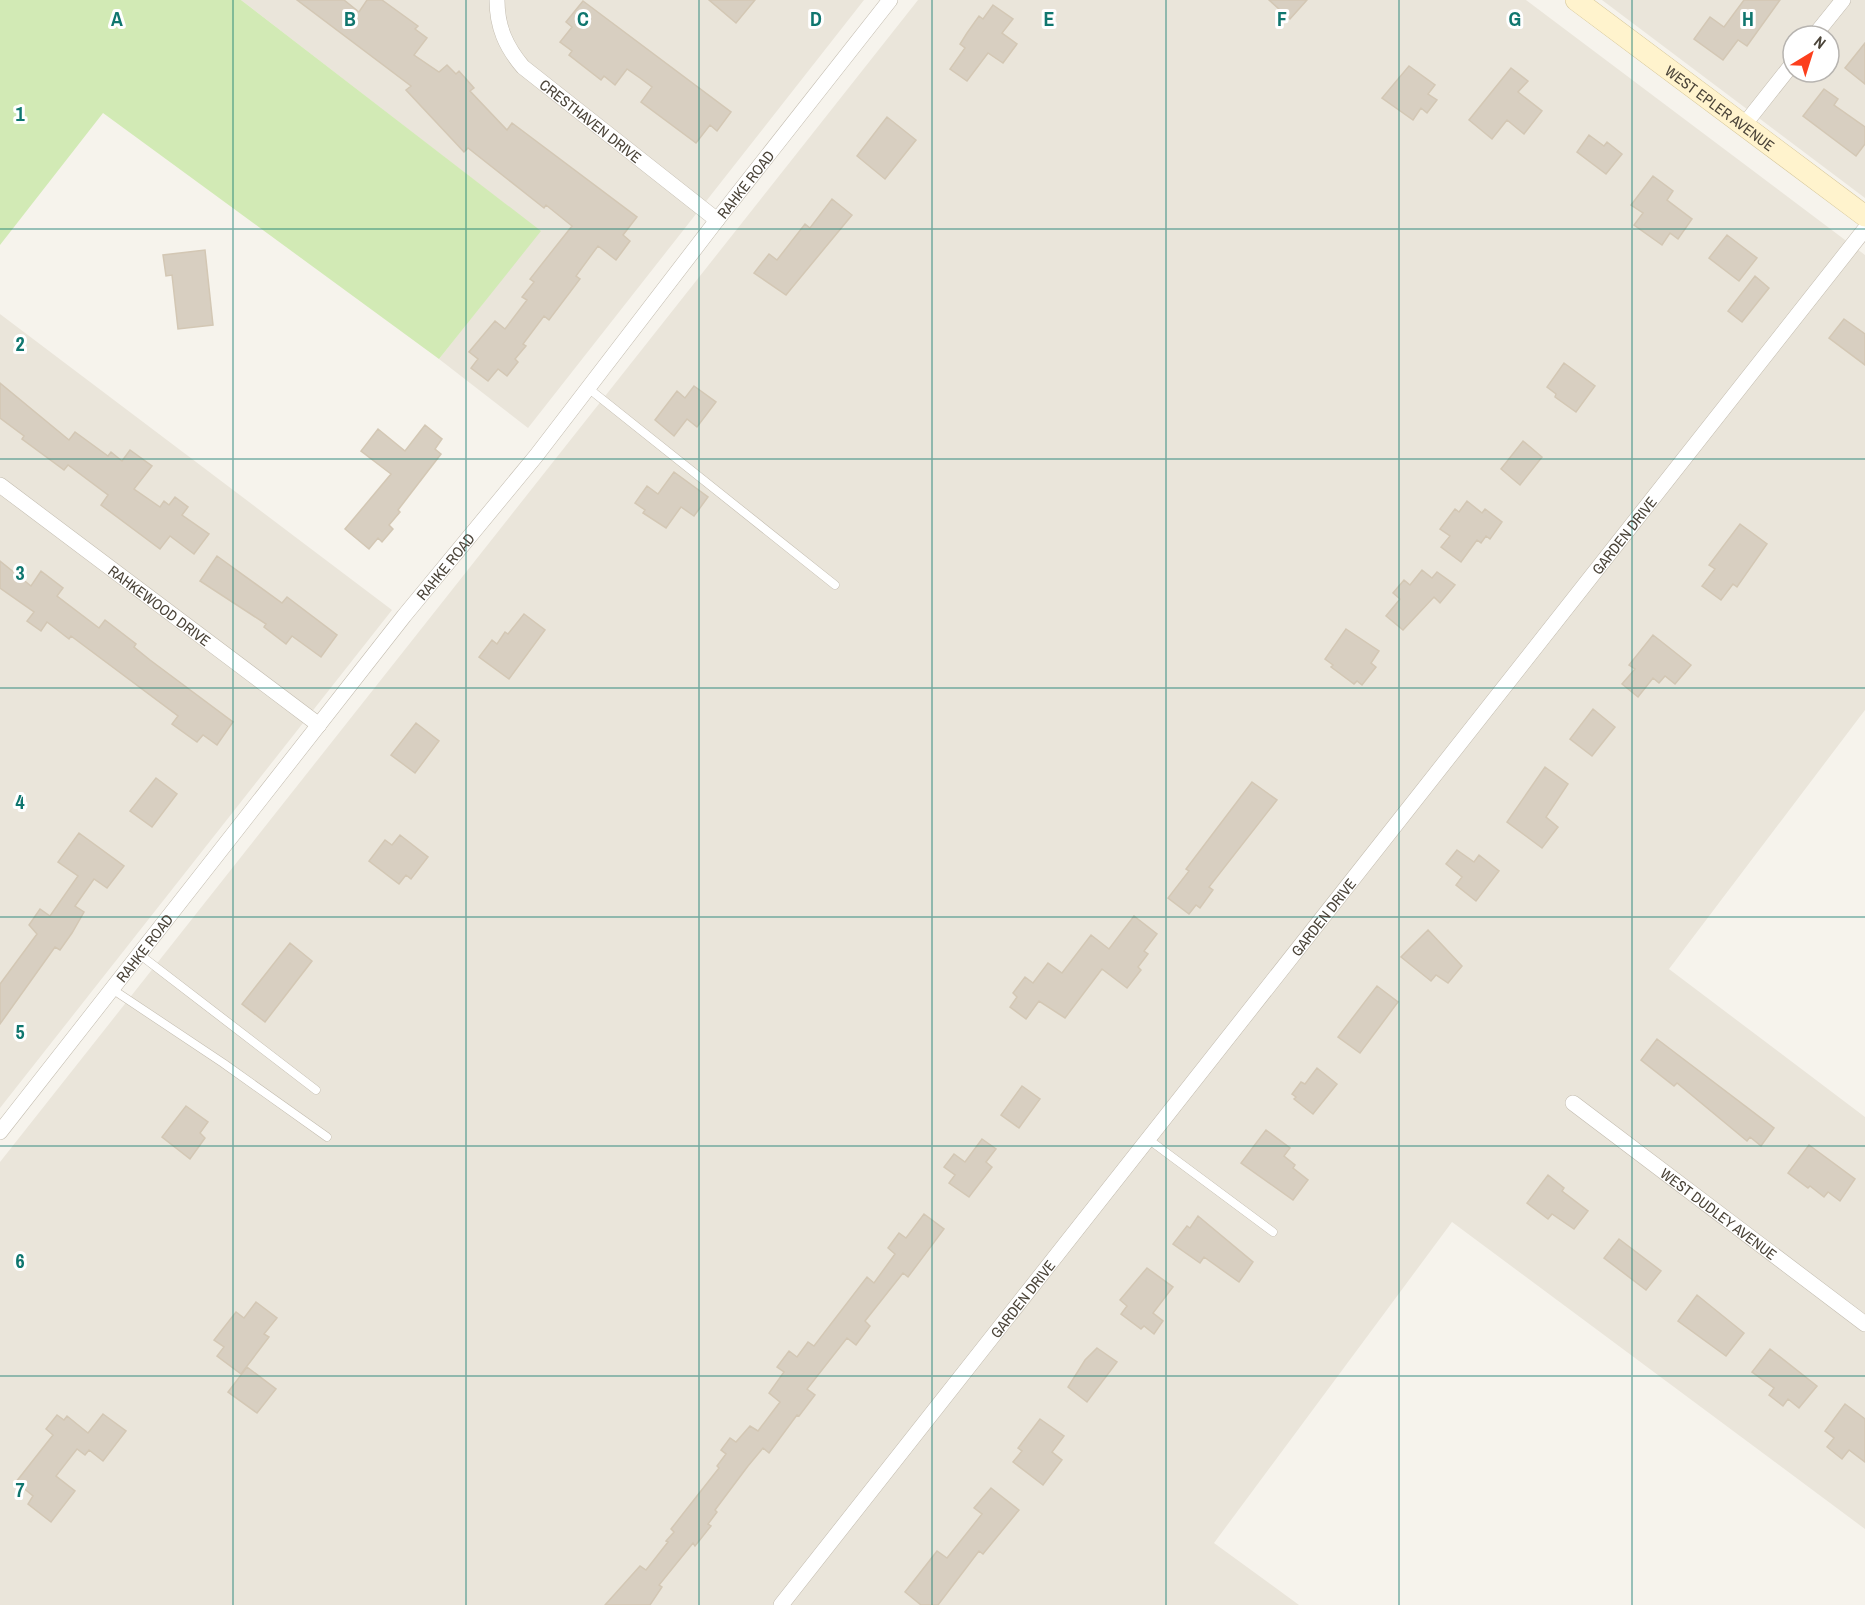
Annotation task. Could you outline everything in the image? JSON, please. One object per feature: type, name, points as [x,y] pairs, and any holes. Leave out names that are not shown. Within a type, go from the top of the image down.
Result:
[{"type":"street","name":"CRESTHAVEN DRIVE","points":[[497,0],[502,33],[510,51],[523,67],[717,220]]},
{"type":"street","name":"RAHKE ROAD","points":[[0,1131],[319,725],[588,388],[890,0]]},
{"type":"street","name":"WEST EPLER AVENUE","points":[[1576,0],[1865,216]]},
{"type":"street","points":[[1824,24],[1843,0]]},
{"type":"street","points":[[1744,125],[1781,78]]},
{"type":"street","name":"GARDEN DRIVE","points":[[781,1605],[1865,229]]},
{"type":"street","name":"RAHKEWOOD DRIVE","points":[[0,485],[319,725]]},
{"type":"street","name":"WEST DUDLEY AVENUE","points":[[1574,1103],[1865,1324]]},
{"type":"lane","points":[[588,388],[834,585]]},
{"type":"lane","points":[[139,954],[316,1090]]},
{"type":"lane","points":[[112,989],[223,1063],[327,1137]]},
{"type":"lane","points":[[1148,1138],[1272,1232]]},
{"type":"shaded area","points":[[241,0],[864,0],[528,428],[439,359],[540,231]]},
{"type":"shaded area","points":[[918,0],[1526,0],[1865,255],[1865,710],[1669,969],[1865,1117],[1865,1529],[1452,1222],[1214,1543],[1299,1605],[0,1605],[0,1162]]},
{"type":"shaded area","points":[[1602,0],[1865,0],[1865,198]]},
{"type":"shaded area","points":[[0,314],[392,610],[0,1108]]},
{"type":"green space","points":[[0,0],[241,0],[541,231],[439,359],[103,113],[0,245]]},
{"type":"building","points":[[297,0],[344,0],[359,12],[367,0],[382,0],[418,26],[415,29],[427,38],[414,55],[439,72],[447,65],[456,74],[459,71],[474,88],[470,91],[507,130],[512,123],[637,217],[623,235],[630,241],[616,260],[598,246],[576,276],[580,279],[549,320],[544,316],[523,344],[526,346],[515,359],[518,362],[507,376],[498,369],[488,381],[471,368],[478,359],[469,352],[495,321],[505,329],[527,300],[522,297],[534,282],[530,279],[572,226],[546,205],[544,208],[468,148],[464,152],[406,90],[411,86]]},
{"type":"building","points":[[709,0],[755,0],[736,23]]},
{"type":"building","points":[[1269,0],[1307,0],[1290,19]]},
{"type":"building","points":[[1744,0],[1780,0],[1747,46],[1738,40],[1723,60],[1694,39],[1710,17],[1724,27]]},
{"type":"building","points":[[583,1],[731,112],[717,131],[710,125],[696,143],[641,102],[652,87],[640,78],[627,69],[615,85],[604,76],[601,80],[569,55],[572,51],[560,42],[572,27],[566,22]]},
{"type":"building","points":[[993,5],[1013,19],[1002,33],[1017,44],[1003,63],[988,53],[967,81],[950,69],[965,48],[960,44],[967,33],[979,16],[983,19]]},
{"type":"building","points":[[1865,43],[1865,84],[1845,68]]},
{"type":"building","points":[[1409,66],[1435,85],[1428,94],[1437,100],[1427,113],[1421,108],[1413,120],[1382,98]]},
{"type":"building","points":[[1511,68],[1528,81],[1518,92],[1542,111],[1524,134],[1507,120],[1492,139],[1469,120]]},
{"type":"building","points":[[1824,89],[1838,99],[1834,105],[1865,127],[1865,144],[1856,156],[1803,116]]},
{"type":"building","points":[[887,117],[916,140],[885,179],[857,156]]},
{"type":"building","points":[[1589,135],[1604,146],[1607,142],[1622,154],[1606,174],[1577,152]]},
{"type":"building","points":[[1653,176],[1673,191],[1667,200],[1692,219],[1678,239],[1670,233],[1662,245],[1634,225],[1643,213],[1631,205]]},
{"type":"building","points":[[832,199],[852,215],[786,295],[754,273],[769,254],[777,260],[805,224],[810,228]]},
{"type":"building","points":[[1727,235],[1757,258],[1739,281],[1709,258]]},
{"type":"building","points":[[205,250],[213,325],[178,329],[172,275],[166,276],[163,255]]},
{"type":"building","points":[[1755,276],[1769,288],[1742,322],[1728,311]]},
{"type":"building","points":[[1844,319],[1865,334],[1865,365],[1829,338]]},
{"type":"building","points":[[1564,363],[1595,386],[1576,412],[1555,397],[1556,394],[1547,387]]},
{"type":"building","points":[[0,383],[69,440],[75,432],[108,456],[111,452],[122,461],[130,450],[152,466],[134,489],[160,507],[164,501],[169,505],[175,497],[188,507],[182,515],[209,534],[194,554],[170,536],[160,549],[101,505],[108,495],[68,465],[64,470],[22,439],[24,436],[0,418]]},
{"type":"building","points":[[694,386],[716,402],[697,427],[687,419],[674,436],[655,420],[677,391],[685,398]]},
{"type":"building","points":[[425,425],[442,439],[435,449],[441,454],[398,510],[400,512],[389,525],[393,529],[382,542],[378,538],[369,549],[345,529],[391,474],[361,451],[378,429],[405,451]]},
{"type":"building","points":[[1523,441],[1542,457],[1520,485],[1501,469]]},
{"type":"building","points":[[674,472],[708,497],[694,516],[681,507],[666,528],[643,513],[645,510],[635,503],[647,486],[658,494]]},
{"type":"building","points":[[1467,501],[1482,513],[1485,509],[1502,522],[1490,539],[1486,536],[1481,543],[1477,540],[1461,562],[1441,547],[1450,536],[1440,529],[1455,509],[1459,512]]},
{"type":"building","points":[[1740,524],[1767,544],[1737,587],[1733,584],[1721,600],[1702,586],[1715,569],[1709,565]]},
{"type":"building","points":[[217,556],[282,603],[287,597],[337,635],[321,657],[292,636],[286,644],[264,627],[266,624],[200,581]]},
{"type":"building","points":[[0,561],[31,586],[41,571],[63,588],[57,596],[99,628],[105,620],[136,644],[134,647],[150,660],[233,722],[217,745],[203,735],[197,742],[172,724],[178,716],[71,636],[69,639],[47,622],[41,631],[27,621],[34,612],[0,588]]},
{"type":"building","points":[[1422,570],[1432,578],[1437,572],[1455,585],[1440,603],[1434,597],[1403,630],[1386,616],[1400,599],[1393,593],[1404,580],[1410,585]]},
{"type":"building","points":[[524,614],[545,630],[509,679],[479,657],[492,640],[497,644],[505,632],[508,634]]},
{"type":"building","points":[[1346,629],[1379,651],[1371,663],[1376,667],[1362,685],[1357,681],[1354,684],[1331,667],[1333,665],[1325,659]]},
{"type":"building","points":[[1653,635],[1691,665],[1675,684],[1665,676],[1659,683],[1653,678],[1638,697],[1622,684],[1635,669],[1629,665]]},
{"type":"building","points":[[1593,709],[1615,727],[1592,756],[1570,739]]},
{"type":"building","points":[[416,723],[439,741],[415,773],[391,755]]},
{"type":"building","points":[[1545,767],[1568,784],[1546,817],[1558,827],[1542,848],[1507,822]]},
{"type":"building","points":[[156,778],[177,794],[152,827],[130,811]]},
{"type":"building","points":[[1252,782],[1277,800],[1209,887],[1213,890],[1200,908],[1196,905],[1189,914],[1168,898],[1189,871],[1186,869]]},
{"type":"building","points":[[79,833],[124,866],[107,888],[94,879],[75,906],[84,912],[72,933],[60,950],[55,947],[0,1024],[0,984],[37,934],[29,925],[40,909],[50,916],[78,876],[58,862]]},
{"type":"building","points":[[400,835],[428,857],[411,879],[406,875],[399,884],[369,861],[385,840],[392,845]]},
{"type":"building","points":[[1457,850],[1474,862],[1479,855],[1499,871],[1476,901],[1456,885],[1462,877],[1446,864]]},
{"type":"building","points":[[1134,916],[1157,934],[1144,951],[1148,954],[1138,967],[1141,970],[1127,988],[1102,969],[1065,1018],[1039,1001],[1026,1019],[1010,1007],[1017,997],[1013,993],[1025,977],[1033,983],[1048,963],[1062,973],[1091,935],[1109,949]]},
{"type":"building","points":[[1428,930],[1462,966],[1448,983],[1436,975],[1431,981],[1401,957]]},
{"type":"building","points":[[290,943],[312,961],[265,1022],[242,1004]]},
{"type":"building","points":[[1377,986],[1398,1002],[1360,1053],[1338,1037]]},
{"type":"building","points":[[1657,1039],[1774,1128],[1761,1146],[1750,1137],[1747,1141],[1677,1083],[1674,1086],[1641,1060]]},
{"type":"building","points":[[1317,1068],[1337,1084],[1313,1114],[1294,1099],[1296,1097],[1292,1094],[1301,1082],[1305,1084]]},
{"type":"building","points":[[1022,1086],[1040,1099],[1019,1128],[1001,1115]]},
{"type":"building","points":[[186,1106],[208,1122],[200,1133],[205,1138],[190,1159],[162,1137]]},
{"type":"building","points":[[1266,1130],[1290,1148],[1284,1156],[1295,1165],[1293,1168],[1308,1180],[1293,1200],[1241,1163]]},
{"type":"building","points":[[982,1139],[996,1149],[986,1162],[992,1167],[969,1197],[949,1183],[955,1175],[944,1167],[954,1154],[965,1162]]},
{"type":"building","points":[[1809,1145],[1855,1179],[1840,1201],[1828,1192],[1824,1197],[1788,1173]]},
{"type":"building","points":[[1548,1175],[1564,1188],[1562,1191],[1588,1211],[1574,1229],[1552,1214],[1548,1219],[1527,1203]]},
{"type":"building","points":[[924,1214],[944,1229],[908,1277],[903,1273],[865,1321],[870,1326],[856,1345],[847,1338],[807,1389],[815,1395],[769,1453],[763,1448],[748,1466],[715,1510],[717,1512],[708,1524],[711,1526],[695,1546],[693,1543],[659,1585],[662,1587],[650,1605],[605,1605],[640,1566],[646,1570],[668,1542],[666,1541],[674,1532],[671,1529],[719,1468],[717,1466],[726,1454],[721,1450],[730,1438],[736,1442],[750,1426],[758,1431],[780,1402],[769,1393],[784,1372],[777,1367],[789,1351],[797,1357],[808,1342],[814,1346],[867,1277],[874,1283],[895,1254],[888,1248],[899,1233],[906,1238]]},
{"type":"building","points":[[1198,1216],[1253,1262],[1239,1282],[1204,1257],[1200,1263],[1173,1244],[1187,1226],[1190,1228]]},
{"type":"building","points":[[1619,1239],[1661,1271],[1646,1290],[1604,1258]]},
{"type":"building","points":[[1147,1268],[1173,1287],[1153,1313],[1163,1321],[1154,1334],[1144,1326],[1141,1329],[1121,1314],[1127,1306],[1120,1300]]},
{"type":"building","points":[[1697,1295],[1744,1333],[1726,1356],[1678,1321]]},
{"type":"building","points":[[256,1302],[277,1318],[264,1334],[269,1337],[241,1374],[217,1356],[224,1347],[214,1340],[236,1312],[244,1318]]},
{"type":"building","points":[[1097,1348],[1117,1362],[1087,1402],[1068,1387],[1085,1360]]},
{"type":"building","points":[[1770,1349],[1817,1386],[1799,1408],[1788,1399],[1783,1406],[1769,1395],[1774,1388],[1752,1372]]},
{"type":"building","points":[[247,1367],[276,1389],[257,1413],[228,1392]]},
{"type":"building","points":[[1845,1404],[1865,1419],[1865,1462],[1849,1450],[1842,1459],[1827,1447],[1834,1438],[1825,1431]]},
{"type":"building","points":[[103,1414],[126,1431],[103,1461],[89,1450],[85,1455],[77,1449],[56,1476],[75,1491],[51,1522],[28,1504],[33,1496],[16,1482],[53,1435],[46,1429],[57,1415],[64,1420],[67,1416],[88,1433]]},
{"type":"building","points":[[1040,1419],[1064,1436],[1052,1452],[1062,1460],[1043,1485],[1013,1462],[1022,1451],[1018,1448]]},
{"type":"building","points":[[991,1488],[1019,1510],[983,1554],[979,1551],[938,1605],[921,1605],[905,1592],[937,1551],[947,1558],[982,1514],[974,1508]]}]
